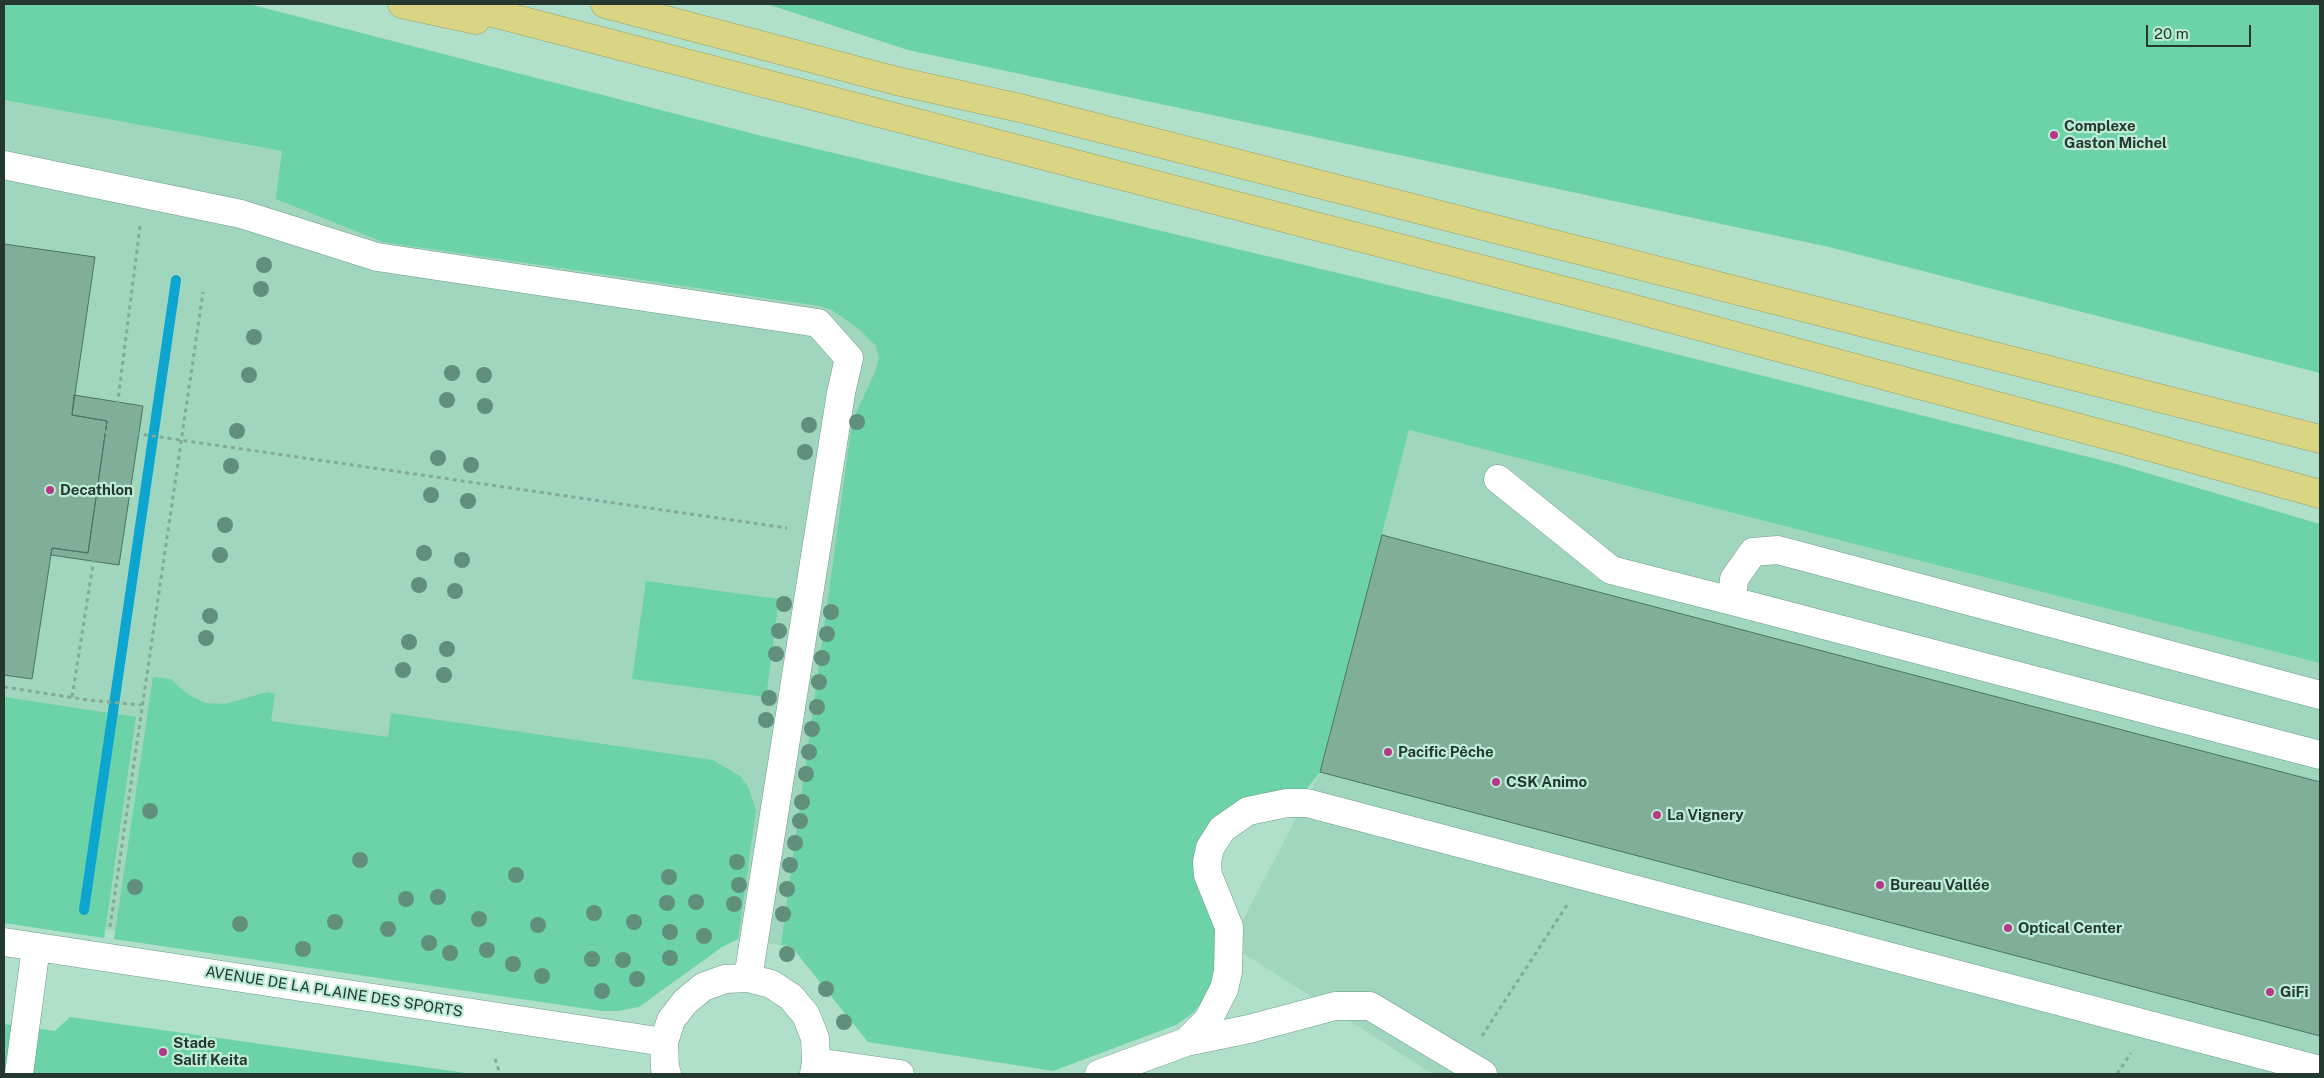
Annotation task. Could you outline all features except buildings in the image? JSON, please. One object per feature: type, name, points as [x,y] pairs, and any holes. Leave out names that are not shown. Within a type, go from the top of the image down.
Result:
[{"type":"highway","points":[[402,4],[731,75]]},
{"type":"highway","points":[[458,4],[1625,307],[2112,436],[2320,494]]},
{"type":"highway","points":[[605,4],[897,80],[1030,110],[2320,439]]},
{"type":"highway","points":[[666,4],[897,80]]},
{"type":"street","points":[[4,165],[241,214],[377,257],[818,323],[849,358],[840,393],[820,532],[748,978]]},
{"type":"street","points":[[1498,479],[1610,570],[2320,755]]},
{"type":"street","points":[[1732,601],[1734,579],[1753,552],[1778,550],[2320,695]]},
{"type":"street","points":[[1186,1042],[1208,1020],[1224,989],[1228,972],[1229,926],[1208,875],[1207,862],[1210,848],[1222,829],[1248,811],[1287,803],[1308,803],[2320,1070]]},
{"type":"street","name":"AVENUE DE LA PLAINE DES SPORTS","points":[[4,942],[664,1042]]},
{"type":"street","points":[[19,1074],[36,947]]},
{"type":"street","points":[[667,1074],[664,1042],[671,1020],[685,1002],[703,987],[725,979],[748,978],[771,984],[791,998],[806,1016],[815,1038],[815,1068],[900,1074]]},
{"type":"street","points":[[1099,1074],[1186,1042],[1249,1029],[1335,1006],[1370,1006],[1474,1068]]},
{"type":"path","points":[[72,697],[114,432],[144,193]]},
{"type":"path","points":[[105,957],[203,292]]},
{"type":"path","points":[[104,432],[132,433],[820,532]]},
{"type":"path","points":[[4,687],[88,700],[141,705]]},
{"type":"path","points":[[1474,1068],[1586,877]]},
{"type":"path","points":[[495,1059],[500,1074]]},
{"type":"shaded area","points":[[4,100],[282,151],[896,305],[868,1042],[791,946],[725,938],[624,1009],[4,914]]},
{"type":"shaded area","points":[[1409,430],[2320,663],[2320,1074],[1433,1074],[1230,945],[1320,772]]},
{"type":"green space","points":[[4,4],[249,4],[758,135],[1607,337],[2113,463],[2320,524],[2320,663],[1409,430],[1320,772],[1304,792],[1278,793],[1196,866],[1218,941],[1217,975],[1207,996],[1193,1013],[1176,1025],[1053,1071],[868,1042],[791,946],[781,945],[852,422],[875,372],[879,358],[876,346],[859,329],[832,310],[820,306],[383,242],[276,199],[282,151],[4,100]]},
{"type":"green space","points":[[767,4],[2320,4],[2320,373],[1829,247],[908,50]]},
{"type":"green space","points":[[646,581],[779,599],[766,697],[632,679]]},
{"type":"green space","points":[[153,677],[170,679],[189,695],[205,703],[225,704],[267,692],[275,694],[271,721],[388,737],[391,713],[713,760],[740,776],[748,786],[756,810],[738,939],[722,947],[639,1007],[618,1011],[602,1011],[114,939]]},
{"type":"green space","points":[[4,697],[136,717],[104,938],[4,923]]},
{"type":"green space","name":"Stade Salif Keita","points":[[70,1017],[473,1074],[4,1074],[4,1024],[55,1031]]},
{"type":"waterway","points":[[84,910],[176,280]]},
{"type":"place","name":"Complexe Gaston Michel","points":[[2054,135]]},
{"type":"place","name":"Decathlon","points":[[50,490]]},
{"type":"place","name":"Pacific Pêche","points":[[1388,752]]},
{"type":"place","name":"CSK Animo","points":[[1496,782]]},
{"type":"place","name":"La Vignery","points":[[1657,815]]},
{"type":"place","name":"Bureau Vallée","points":[[1880,885]]},
{"type":"place","name":"Optical Center","points":[[2008,928]]},
{"type":"place","name":"GiFi","points":[[2270,992]]},
{"type":"place","name":"Stade Salif Keita","points":[[163,1052]]}]
